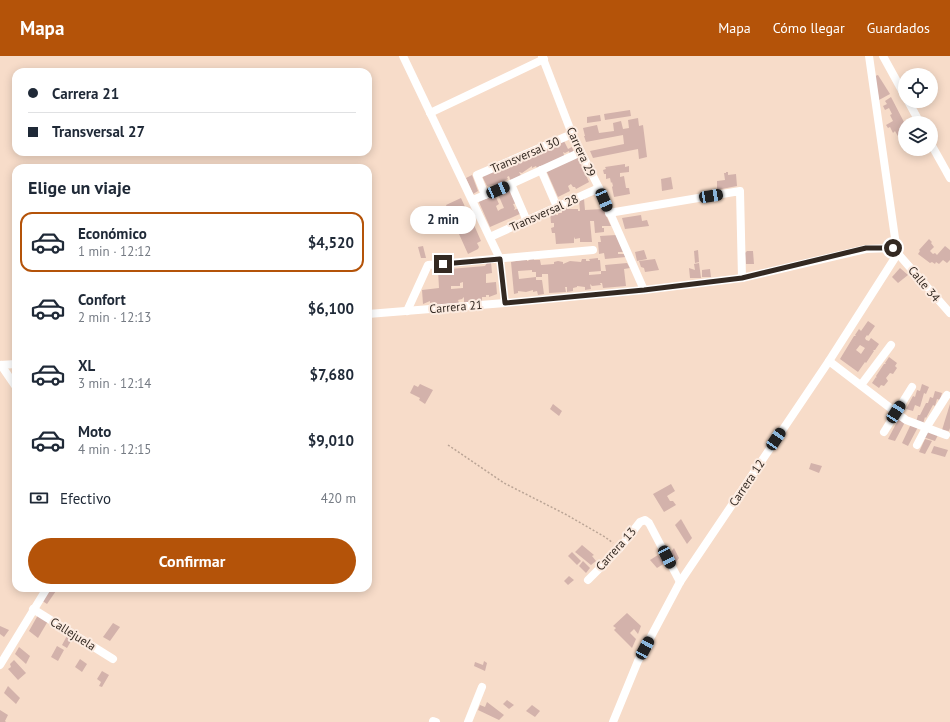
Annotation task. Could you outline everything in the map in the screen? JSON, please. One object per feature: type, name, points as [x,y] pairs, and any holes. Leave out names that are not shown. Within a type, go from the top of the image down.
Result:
[{"type":"street","points":[[403,56],[500,259],[505,303]]},
{"type":"street","points":[[869,56],[896,251]]},
{"type":"street","points":[[883,56],[898,83]]},
{"type":"street","points":[[430,113],[543,58]]},
{"type":"street","name":"Carrera 29","points":[[543,58],[572,134],[599,188],[644,290]]},
{"type":"street","name":"Transversal 30","points":[[485,195],[477,175],[572,134]]},
{"type":"street","points":[[473,200],[581,152]]},
{"type":"street","points":[[938,156],[950,178]]},
{"type":"street","points":[[541,170],[557,207]]},
{"type":"street","points":[[511,184],[527,221]]},
{"type":"street","name":"Transversal 28","points":[[490,237],[599,188]]},
{"type":"street","points":[[609,213],[740,191],[742,278]]},
{"type":"street","name":"Carrera 21","points":[[372,314],[644,290],[742,278],[866,248],[896,251]]},
{"type":"street","points":[[407,311],[428,265],[594,250]]},
{"type":"street","name":"Calle 34","points":[[896,251],[950,313]]},
{"type":"street","name":"Carrera 12","points":[[616,721],[638,661],[680,582],[829,361],[896,251]]},
{"type":"street","points":[[861,385],[891,345]]},
{"type":"street","points":[[829,361],[906,420],[946,435]]},
{"type":"street","points":[[0,365],[12,364]]},
{"type":"street","points":[[0,365],[12,381]]},
{"type":"street","points":[[884,432],[912,387]]},
{"type":"street","points":[[917,445],[947,395]]},
{"type":"street","name":"Carrera 13","points":[[588,580],[619,549],[640,522],[645,520],[649,523],[680,582]]},
{"type":"street","points":[[0,665],[44,592]]},
{"type":"street","name":"Callejuela","points":[[33,609],[113,659]]},
{"type":"street","points":[[468,722],[482,687]]},
{"type":"path","points":[[448,445],[485,472],[605,537],[619,549]]},
{"type":"building","points":[[878,75],[890,94],[879,100],[875,76]]},
{"type":"building","points":[[891,97],[901,116],[898,116],[898,136],[895,131],[893,133],[890,127],[888,128],[886,125],[893,121],[889,108],[885,110],[883,106],[887,104],[885,101]]},
{"type":"building","points":[[630,110],[631,116],[605,120],[604,114]]},
{"type":"building","points":[[600,115],[601,121],[587,123],[587,117]]},
{"type":"building","points":[[638,118],[639,126],[643,125],[647,157],[639,159],[638,149],[593,158],[590,151],[624,144],[623,135],[586,142],[583,128],[597,125],[599,133],[614,131],[613,123],[621,121],[623,129],[629,128],[628,120]]},
{"type":"building","points":[[563,139],[568,149],[572,147],[574,153],[570,155],[569,151],[565,153],[563,152],[565,158],[538,170],[536,166],[532,168],[532,166],[522,173],[519,172],[522,177],[511,182],[509,176],[507,177],[508,179],[504,181],[506,184],[495,189],[493,185],[487,186],[482,176],[520,159],[522,162],[532,157],[531,154]]},
{"type":"building","points":[[577,155],[589,182],[576,189],[571,184],[568,186],[570,191],[558,197],[546,170]]},
{"type":"building","points":[[625,164],[625,167],[629,166],[629,172],[620,173],[620,177],[624,176],[626,188],[629,188],[630,194],[614,197],[612,182],[611,183],[610,178],[606,179],[606,174],[604,174],[603,170],[606,169],[605,167]]},
{"type":"building","points":[[728,172],[728,175],[736,174],[737,186],[717,190],[717,181],[725,180],[724,173]]},
{"type":"building","points":[[472,175],[478,191],[473,194],[466,178]]},
{"type":"building","points":[[671,177],[673,189],[662,191],[661,179]]},
{"type":"building","points":[[510,186],[517,203],[513,204],[515,208],[514,210],[519,208],[522,213],[490,227],[478,200],[494,193],[499,204],[496,206],[498,211],[504,208],[497,192]]},
{"type":"building","points":[[461,198],[471,220],[467,221],[469,225],[468,228],[474,225],[481,241],[477,243],[479,247],[478,249],[468,254],[446,205]]},
{"type":"building","points":[[584,199],[585,210],[603,209],[611,226],[602,226],[602,228],[604,228],[604,232],[595,233],[594,221],[590,221],[592,242],[580,242],[580,238],[575,239],[574,237],[574,243],[556,244],[555,233],[552,233],[551,228],[554,227],[554,223],[551,223],[550,213],[556,211],[556,215],[558,215],[558,213],[562,213],[561,208],[567,206],[567,209],[578,209],[578,211],[580,211],[579,201]]},
{"type":"building","points":[[641,215],[642,221],[647,220],[649,226],[625,229],[622,218]]},
{"type":"building","points":[[616,235],[624,252],[618,252],[618,254],[625,254],[626,257],[605,259],[604,253],[599,254],[598,242],[601,242],[600,236]]},
{"type":"building","points":[[929,239],[934,247],[930,251],[933,254],[935,253],[937,255],[945,246],[950,250],[950,260],[947,263],[943,260],[939,264],[936,262],[935,264],[932,262],[930,263],[918,254],[920,251],[919,250]]},
{"type":"building","points":[[423,246],[426,258],[421,258],[418,247]]},
{"type":"building","points":[[644,250],[647,259],[637,261],[635,252]]},
{"type":"building","points":[[698,250],[699,262],[695,263],[694,251]]},
{"type":"building","points":[[747,251],[753,251],[754,264],[746,264],[745,253]]},
{"type":"building","points":[[534,258],[534,260],[540,260],[541,265],[554,264],[554,262],[558,261],[563,262],[563,264],[570,261],[581,262],[582,259],[590,261],[589,259],[598,258],[598,260],[600,260],[601,271],[606,271],[605,265],[627,263],[630,268],[624,269],[626,286],[603,288],[602,283],[600,283],[601,285],[592,286],[590,284],[591,289],[585,290],[585,287],[577,286],[573,288],[573,291],[567,292],[567,287],[565,287],[566,292],[549,293],[548,274],[542,274],[542,277],[536,277],[536,280],[542,280],[544,294],[538,295],[537,291],[533,292],[533,290],[526,292],[518,291],[518,293],[514,294],[511,262],[527,259],[528,261]],"holes":[[[532,270],[532,272],[536,272],[536,277],[519,279],[518,271]],[[601,271],[601,274],[589,275],[589,272]]]},
{"type":"building","points":[[655,259],[659,270],[645,272],[639,261]]},
{"type":"building","points":[[491,262],[492,273],[486,274],[486,283],[496,282],[497,294],[489,297],[489,295],[486,295],[486,297],[482,297],[482,301],[464,303],[464,297],[458,300],[459,303],[435,306],[435,302],[430,303],[430,301],[423,304],[422,290],[439,288],[438,270],[485,266],[487,263]],"holes":[[[463,282],[463,288],[451,289],[451,286],[460,286],[460,283]]]},
{"type":"building","points":[[699,263],[701,278],[690,278],[689,268],[695,270],[694,264]]},
{"type":"building","points":[[900,268],[908,275],[898,283],[892,277]]},
{"type":"building","points":[[710,269],[711,277],[702,277],[702,270]]},
{"type":"building","points":[[868,321],[875,326],[865,338],[869,341],[871,338],[879,344],[858,372],[840,359],[854,336],[856,336],[855,335],[859,329],[861,331]],"holes":[[[860,345],[865,348],[861,354],[856,350]]]},
{"type":"building","points":[[889,357],[897,363],[895,366],[897,368],[893,374],[890,373],[886,378],[888,381],[884,386],[881,385],[879,388],[872,383],[876,377],[877,378],[876,376],[884,364],[886,364],[885,363]]},
{"type":"building","points":[[420,384],[433,390],[425,404],[419,400],[420,398],[410,393],[414,385],[418,387]]},
{"type":"building","points":[[922,384],[929,387],[926,394],[924,393],[920,407],[915,405],[913,411],[906,409],[913,396],[915,397],[917,390],[920,391]]},
{"type":"building","points":[[935,391],[942,393],[940,400],[937,399],[935,406],[933,405],[926,418],[925,417],[923,424],[916,422],[918,415],[920,415],[926,403],[928,403],[930,397],[933,398]]},
{"type":"building","points":[[553,404],[562,411],[559,416],[550,409]]},
{"type":"building","points":[[950,404],[950,428],[949,431],[942,430]]},
{"type":"building","points":[[898,420],[905,422],[895,441],[888,439]]},
{"type":"building","points":[[911,424],[918,427],[908,446],[902,443]]},
{"type":"building","points":[[927,430],[938,435],[935,441],[923,437]]},
{"type":"building","points":[[925,439],[932,441],[925,454],[919,452]]},
{"type":"building","points":[[934,446],[948,450],[945,457],[931,453]]},
{"type":"building","points":[[811,463],[822,466],[819,473],[809,469]]},
{"type":"building","points":[[671,484],[675,491],[667,496],[670,501],[673,501],[676,505],[664,512],[653,494]]},
{"type":"building","points":[[681,519],[692,538],[687,544],[675,525]]},
{"type":"building","points":[[582,545],[594,555],[592,556],[596,561],[591,565],[575,552]]},
{"type":"building","points":[[674,548],[679,558],[673,566],[668,556]]},
{"type":"building","points":[[572,552],[581,561],[577,565],[568,556]]},
{"type":"building","points":[[658,555],[665,563],[657,568],[650,560]]},
{"type":"building","points":[[583,561],[590,568],[586,573],[579,566]]},
{"type":"building","points":[[569,576],[574,580],[568,585],[564,581]]},
{"type":"building","points":[[46,592],[55,592],[47,604],[41,600]]},
{"type":"building","points":[[627,613],[641,626],[638,634],[634,629],[630,633],[636,639],[632,648],[614,630],[616,628],[613,626]]},
{"type":"building","points":[[38,615],[48,621],[38,638],[29,631]]},
{"type":"building","points":[[113,623],[120,627],[110,641],[103,637]]},
{"type":"building","points":[[0,626],[9,630],[4,637],[0,634]]},
{"type":"building","points":[[68,634],[75,638],[73,642],[71,641],[67,648],[62,645]]},
{"type":"building","points":[[57,646],[64,650],[58,661],[51,657]]},
{"type":"building","points":[[19,647],[30,656],[26,664],[15,654]]},
{"type":"building","points":[[80,659],[87,664],[82,672],[75,667]]},
{"type":"building","points":[[14,660],[26,673],[18,680],[8,669],[11,667],[10,664]]},
{"type":"building","points":[[484,661],[487,663],[485,671],[474,666],[475,662],[483,665]]},
{"type":"building","points":[[102,671],[109,675],[102,687],[99,686],[101,682],[97,679]]},
{"type":"building","points":[[8,686],[20,698],[16,704],[4,693]]},
{"type":"building","points":[[507,700],[514,705],[509,709],[503,704]]},
{"type":"building","points":[[487,702],[504,715],[499,720],[478,710],[480,705],[485,707]]},
{"type":"building","points":[[532,705],[540,711],[535,717],[526,711]]},
{"type":"building","points":[[0,710],[8,715],[5,721],[6,722],[0,722]]},
{"type":"route","points":[[443,264],[500,259],[505,303],[644,290],[742,278],[866,248],[893,248]]}]
